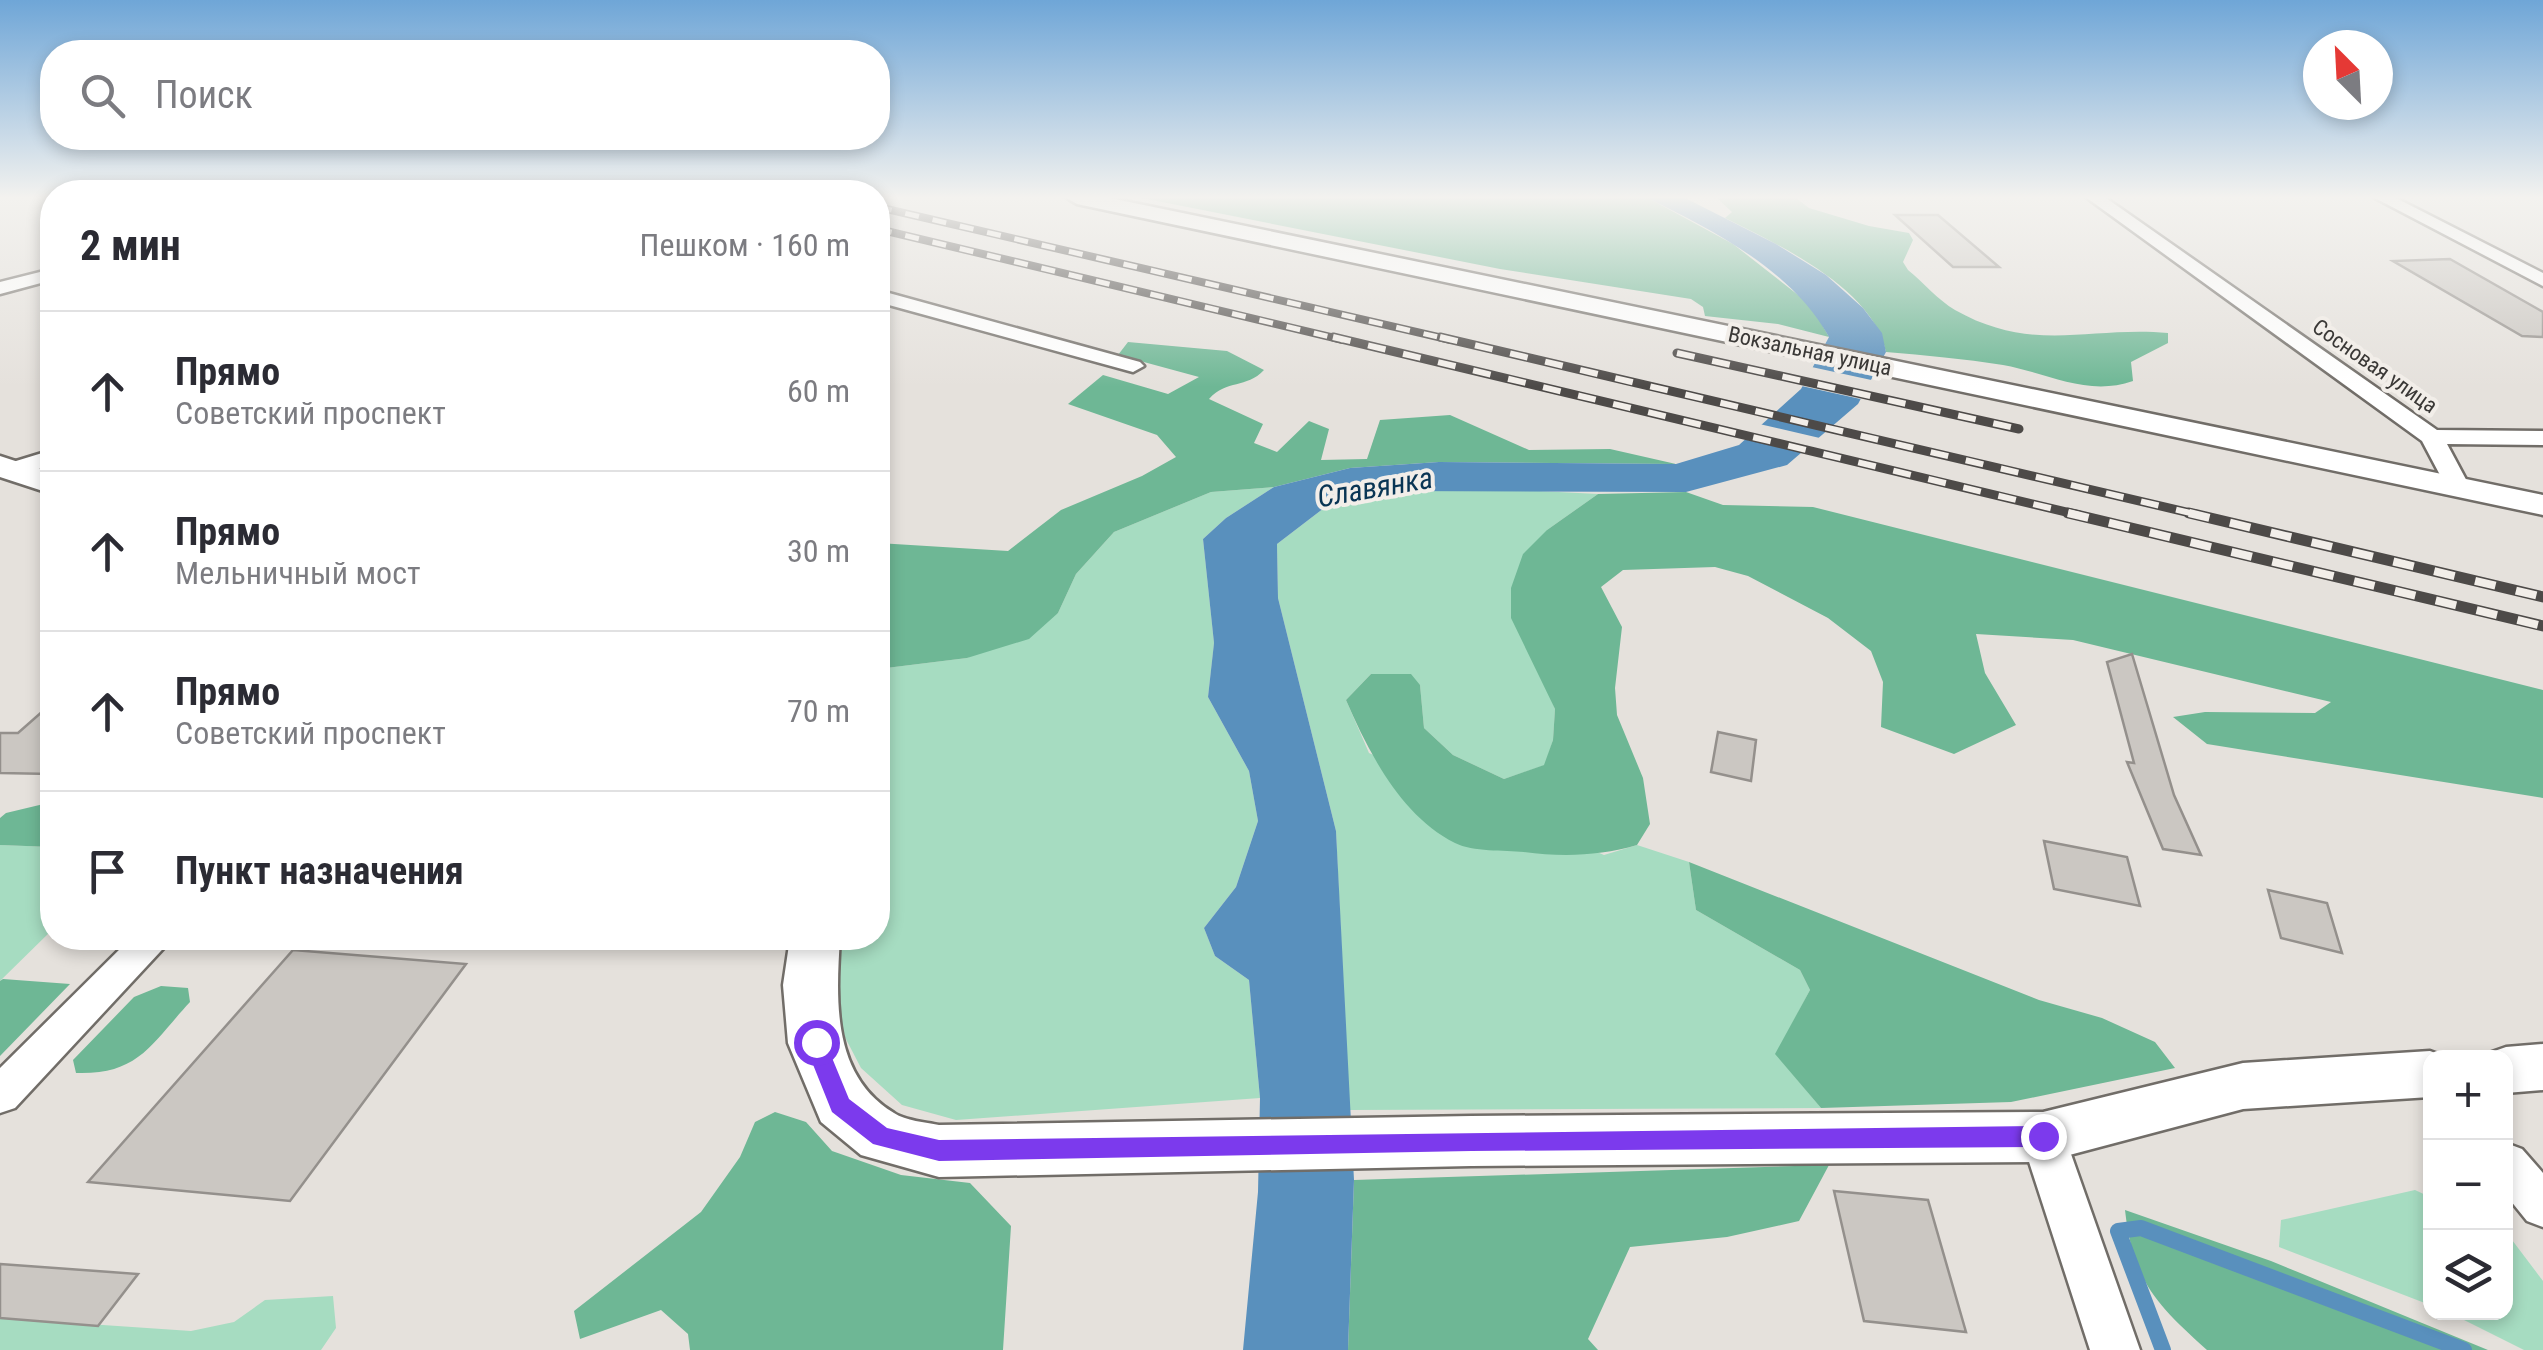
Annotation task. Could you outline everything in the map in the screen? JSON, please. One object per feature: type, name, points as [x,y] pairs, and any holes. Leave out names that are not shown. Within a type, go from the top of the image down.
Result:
[{"type":"street","name":"Вокзальная улица","points":[[1379,261],[2543,505]]},
{"type":"street","name":"Сосновая улица","points":[[2184,261],[2432,436],[2458,488]]},
{"type":"street","points":[[2506,261],[2543,280]]},
{"type":"street","points":[[0,288],[40,278]]},
{"type":"street","points":[[890,299],[1133,366]]},
{"type":"street","points":[[2432,436],[2543,438]]},
{"type":"street","points":[[3,467],[40,459]]},
{"type":"street","points":[[3,467],[40,480]]},
{"type":"street","points":[[0,1094],[142,950]]},
{"type":"street","points":[[814,950],[810,985],[816,1042],[840,1105],[881,1136],[939,1150],[2043,1136],[2243,1086],[2423,1075]]},
{"type":"street","points":[[2513,1069],[2543,1067]]},
{"type":"street","points":[[2043,1136],[2116,1350]]},
{"type":"street","points":[[2513,1171],[2543,1206]]},
{"type":"green space","points":[[1460,261],[1755,261],[1811,305],[1829,337],[1778,324],[1705,316],[1703,307],[1691,299]]},
{"type":"green space","points":[[1805,261],[1903,261],[1908,270],[1949,306],[1983,323],[2036,335],[2168,333],[2168,343],[2131,362],[2133,381],[2100,386],[2003,365],[1886,352],[1878,329],[1863,308]]},
{"type":"green space","points":[[1128,342],[1227,351],[1264,370],[1209,399],[1263,424],[1254,443],[1277,452],[1309,421],[1329,429],[1321,460],[1367,459],[1380,420],[1450,415],[1529,450],[1610,449],[1676,464],[1439,462],[1350,468],[1274,487],[1211,492],[1114,532],[1076,574],[1058,613],[1029,639],[967,658],[890,668],[890,544],[1008,551],[1061,510],[1142,476],[1176,457],[1157,435],[1068,404],[1103,375],[1168,394],[1199,377],[1118,355]]},
{"type":"green space","points":[[1274,487],[1226,518],[1203,539],[1214,643],[1208,697],[1249,771],[1258,821],[1236,887],[1204,928],[1215,956],[1249,980],[1260,1098],[956,1120],[902,1105],[861,1068],[836,1020],[825,983],[831,950],[890,950],[890,668],[967,658],[1058,613],[1076,574],[1114,532],[1211,492]]},
{"type":"green space","points":[[1497,489],[1598,494],[1547,530],[1538,667],[1555,709],[1553,740],[1545,765],[1504,779],[1453,755],[1424,728],[1420,685],[1371,674],[1346,700],[1369,753],[1604,855],[1637,845],[1689,862],[1696,910],[1800,970],[1810,990],[1776,1054],[1821,1108],[1349,1110],[1336,831],[1278,598],[1277,544],[1324,508],[1395,491]]},
{"type":"green space","points":[[1686,492],[1723,505],[1813,507],[2543,690],[2543,798],[2207,744],[2173,717],[2205,712],[2315,713],[2331,702],[2073,640],[1976,634],[1985,673],[2016,725],[1954,754],[1881,727],[1883,682],[1871,651],[1828,618],[1748,576],[1715,567],[1623,570],[1601,587],[1622,627],[1615,688],[1617,715],[1643,778],[1650,824],[1637,845],[1595,853],[1552,855],[1471,848],[1455,843],[1418,817],[1389,781],[1346,700],[1371,674],[1411,674],[1420,685],[1424,728],[1453,755],[1504,779],[1544,765],[1553,740],[1555,709],[1511,618],[1511,588],[1523,554],[1547,530],[1598,494]]},
{"type":"green space","points":[[40,805],[40,847],[0,845],[0,818]]},
{"type":"green space","points":[[0,845],[40,847],[40,942],[0,981]]},
{"type":"green space","points":[[1689,862],[2039,1000],[2102,1018],[2155,1042],[2175,1068],[2011,1102],[1821,1108],[1775,1054],[1810,990],[1800,970],[1696,910]]},
{"type":"green space","points":[[0,981],[70,984],[0,1056]]},
{"type":"green space","points":[[161,986],[188,988],[190,1002],[153,1043],[115,1069],[76,1073],[73,1060],[134,997]]},
{"type":"green space","points":[[775,1112],[806,1122],[832,1151],[901,1175],[970,1183],[1011,1226],[1003,1350],[690,1350],[688,1334],[661,1310],[580,1339],[574,1311],[701,1212],[740,1157],[755,1122]]},
{"type":"green space","points":[[1829,1165],[1799,1221],[1727,1237],[1630,1247],[1588,1339],[1598,1350],[1348,1350],[1354,1180]]},
{"type":"green space","points":[[2415,1190],[2423,1194],[2423,1302],[2279,1247],[2281,1220]]},
{"type":"green space","points":[[2125,1210],[2271,1261],[2488,1350],[2207,1350],[2150,1289],[2134,1255]]},
{"type":"green space","points":[[2513,1241],[2543,1281],[2543,1350],[2524,1350],[2464,1320],[2513,1320]]},
{"type":"green space","points":[[333,1296],[336,1328],[321,1350],[0,1350],[0,1318],[191,1331],[234,1322],[265,1300]]},
{"type":"water","name":"Славянка","points":[[1757,261],[1803,261],[1826,275],[1863,308],[1882,333],[1886,352],[1858,404],[1787,465],[1686,492],[1395,491],[1324,508],[1277,544],[1278,598],[1336,831],[1354,1180],[1348,1350],[1243,1350],[1258,1192],[1260,1098],[1249,980],[1215,956],[1204,928],[1236,887],[1258,821],[1249,771],[1208,697],[1214,643],[1203,539],[1226,518],[1274,487],[1350,468],[1439,462],[1676,464],[1739,445],[1801,389],[1829,337],[1813,313]]},
{"type":"pier","points":[[1807,366],[1876,381],[1865,400],[1797,385]]},
{"type":"pier","points":[[1755,423],[1824,439],[1808,454],[1739,438]]},
{"type":"building","points":[[1946,261],[1992,261],[1999,267],[1953,267]]},
{"type":"building","points":[[2393,261],[2454,261],[2543,312],[2543,337],[2522,336]]},
{"type":"building","points":[[2132,654],[2174,795],[2201,855],[2163,849],[2127,762],[2134,763],[2107,662]]},
{"type":"building","points":[[40,714],[40,774],[0,773],[0,733],[18,733]]},
{"type":"building","points":[[1718,732],[1756,740],[1751,781],[1711,772]]},
{"type":"building","points":[[2044,841],[2127,857],[2140,906],[2054,889]]},
{"type":"building","points":[[2268,890],[2327,903],[2342,953],[2281,938]]},
{"type":"building","points":[[293,950],[466,964],[290,1201],[88,1182]]},
{"type":"building","points":[[1834,1191],[1928,1200],[1966,1332],[1864,1321]]},
{"type":"building","points":[[0,1264],[138,1274],[98,1326],[0,1318]]},
{"type":"waterway","points":[[2163,1350],[2118,1231],[2141,1228],[2464,1350]]},
{"type":"railway","points":[[1012,261],[1343,340]]},
{"type":"railway","points":[[1111,261],[1451,340]]},
{"type":"railway","points":[[1333,337],[2079,515]]},
{"type":"railway","points":[[1440,337],[2199,515]]},
{"type":"railway","points":[[1677,353],[2019,429]]},
{"type":"railway","points":[[2068,513],[2543,626]]},
{"type":"railway","points":[[2189,513],[2543,597]]},
{"type":"route","points":[[816,1042],[840,1105],[881,1136],[939,1150],[2043,1136]]}]
